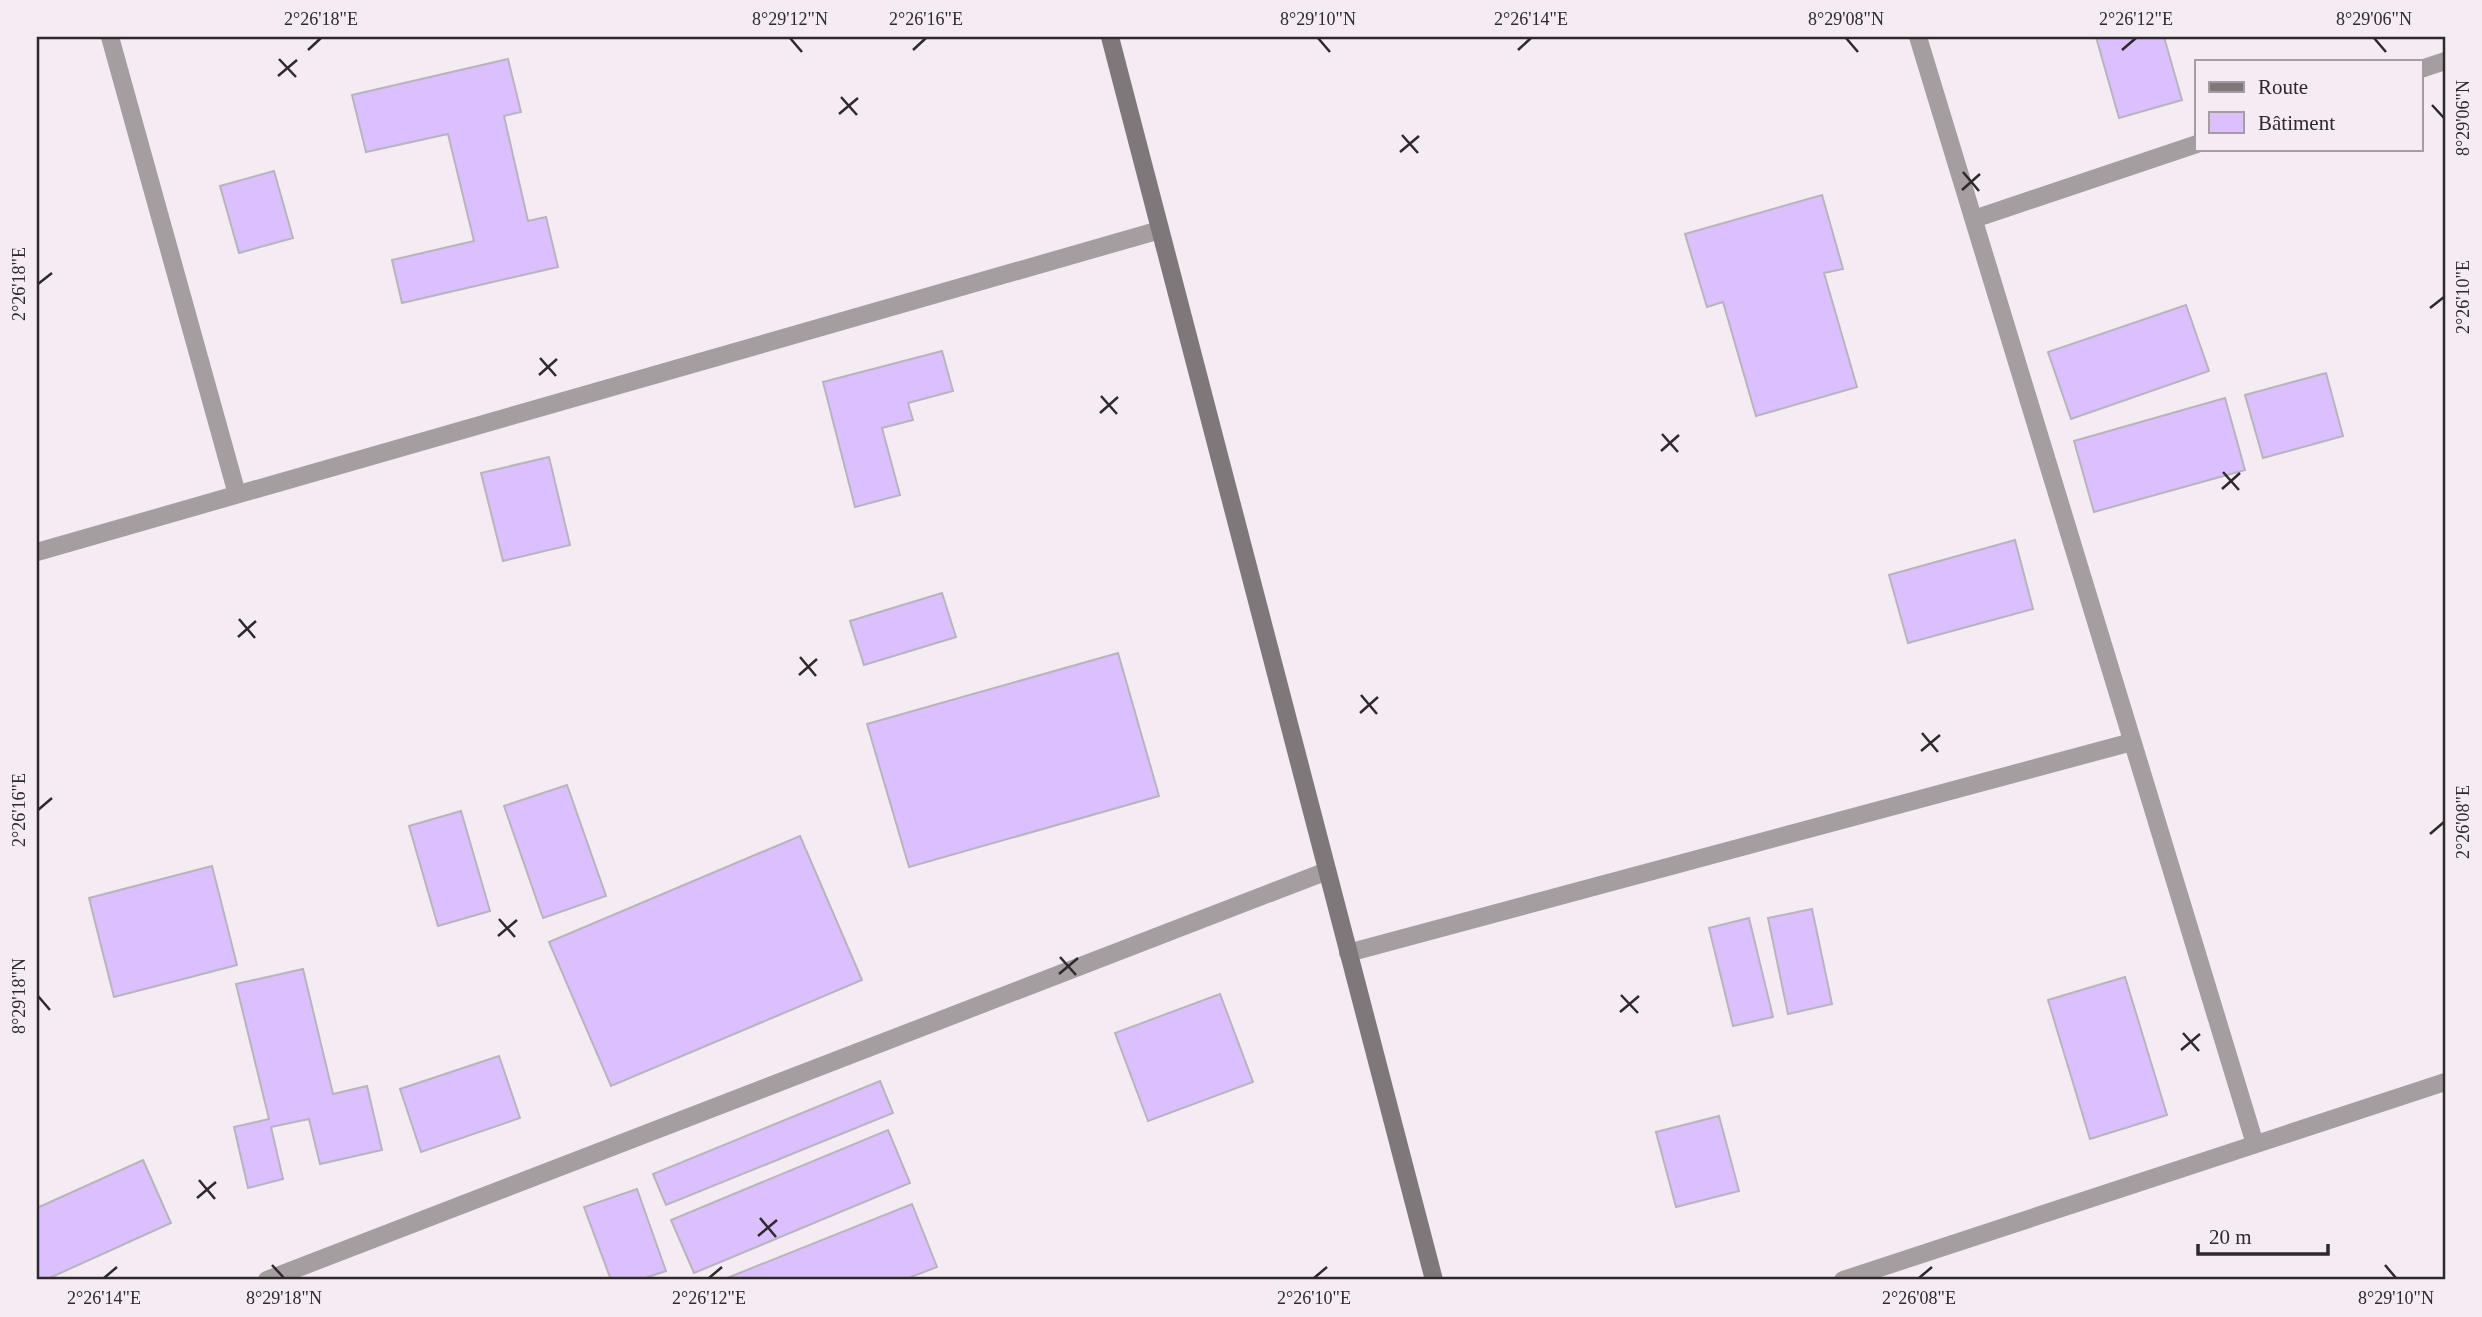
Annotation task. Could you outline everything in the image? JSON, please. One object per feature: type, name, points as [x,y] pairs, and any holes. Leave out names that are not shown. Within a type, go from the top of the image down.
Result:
[{"type":"main road","points":[[1110,37],[1434,1280]]},
{"type":"street","points":[[110,37],[237,494]]},
{"type":"street","points":[[1918,37],[2255,1144]]},
{"type":"street","points":[[2422,69],[2445,61]]},
{"type":"street","points":[[1974,219],[2195,145]]},
{"type":"street","points":[[37,552],[1160,230]]},
{"type":"street","points":[[1348,953],[2132,742]]},
{"type":"street","points":[[267,1280],[1327,871]]},
{"type":"street","points":[[1843,1280],[2445,1083]]},
{"type":"building","points":[[2096,37],[2164,37],[2182,100],[2119,118]]},
{"type":"building","points":[[508,59],[521,112],[504,116],[528,221],[546,217],[558,267],[402,303],[392,260],[474,241],[448,134],[366,152],[352,95]]},
{"type":"building","points":[[274,171],[293,238],[239,253],[220,186]]},
{"type":"building","points":[[1822,195],[1843,269],[1824,273],[1857,387],[1756,416],[1723,302],[1707,307],[1685,234]]},
{"type":"building","points":[[2186,305],[2209,371],[2071,419],[2048,352]]},
{"type":"building","points":[[942,351],[953,391],[908,403],[913,420],[882,428],[900,495],[855,507],[823,382]]},
{"type":"building","points":[[2326,373],[2343,436],[2263,458],[2245,395]]},
{"type":"building","points":[[2225,398],[2245,470],[2094,512],[2074,441]]},
{"type":"building","points":[[549,457],[570,545],[503,561],[481,473]]},
{"type":"building","points":[[2015,540],[2033,609],[1908,643],[1889,575]]},
{"type":"building","points":[[942,593],[956,637],[864,665],[850,621]]},
{"type":"building","points":[[1118,653],[1159,796],[909,867],[867,724]]},
{"type":"building","points":[[567,785],[606,896],[543,918],[504,806]]},
{"type":"building","points":[[461,811],[490,911],[438,926],[409,826]]},
{"type":"building","points":[[800,836],[862,980],[611,1086],[549,942]]},
{"type":"building","points":[[212,866],[237,965],[114,997],[89,898]]},
{"type":"building","points":[[1812,909],[1832,1004],[1788,1014],[1768,918]]},
{"type":"building","points":[[1749,918],[1773,1017],[1733,1026],[1709,928]]},
{"type":"building","points":[[303,969],[333,1094],[367,1086],[382,1150],[320,1164],[309,1119],[271,1127],[283,1179],[248,1188],[234,1127],[269,1119],[236,984]]},
{"type":"building","points":[[2125,977],[2167,1115],[2090,1139],[2048,1000]]},
{"type":"building","points":[[1220,994],[1253,1082],[1148,1121],[1115,1033]]},
{"type":"building","points":[[499,1056],[520,1118],[421,1152],[400,1089]]},
{"type":"building","points":[[880,1081],[893,1113],[666,1205],[653,1174]]},
{"type":"building","points":[[1719,1116],[1739,1191],[1676,1207],[1656,1132]]},
{"type":"building","points":[[888,1130],[910,1183],[694,1273],[671,1220]]},
{"type":"building","points":[[143,1160],[171,1223],[45,1280],[37,1280],[37,1208]]},
{"type":"building","points":[[637,1189],[666,1271],[639,1280],[611,1280],[584,1207]]},
{"type":"building","points":[[912,1204],[937,1267],[903,1280],[722,1280]]}]
